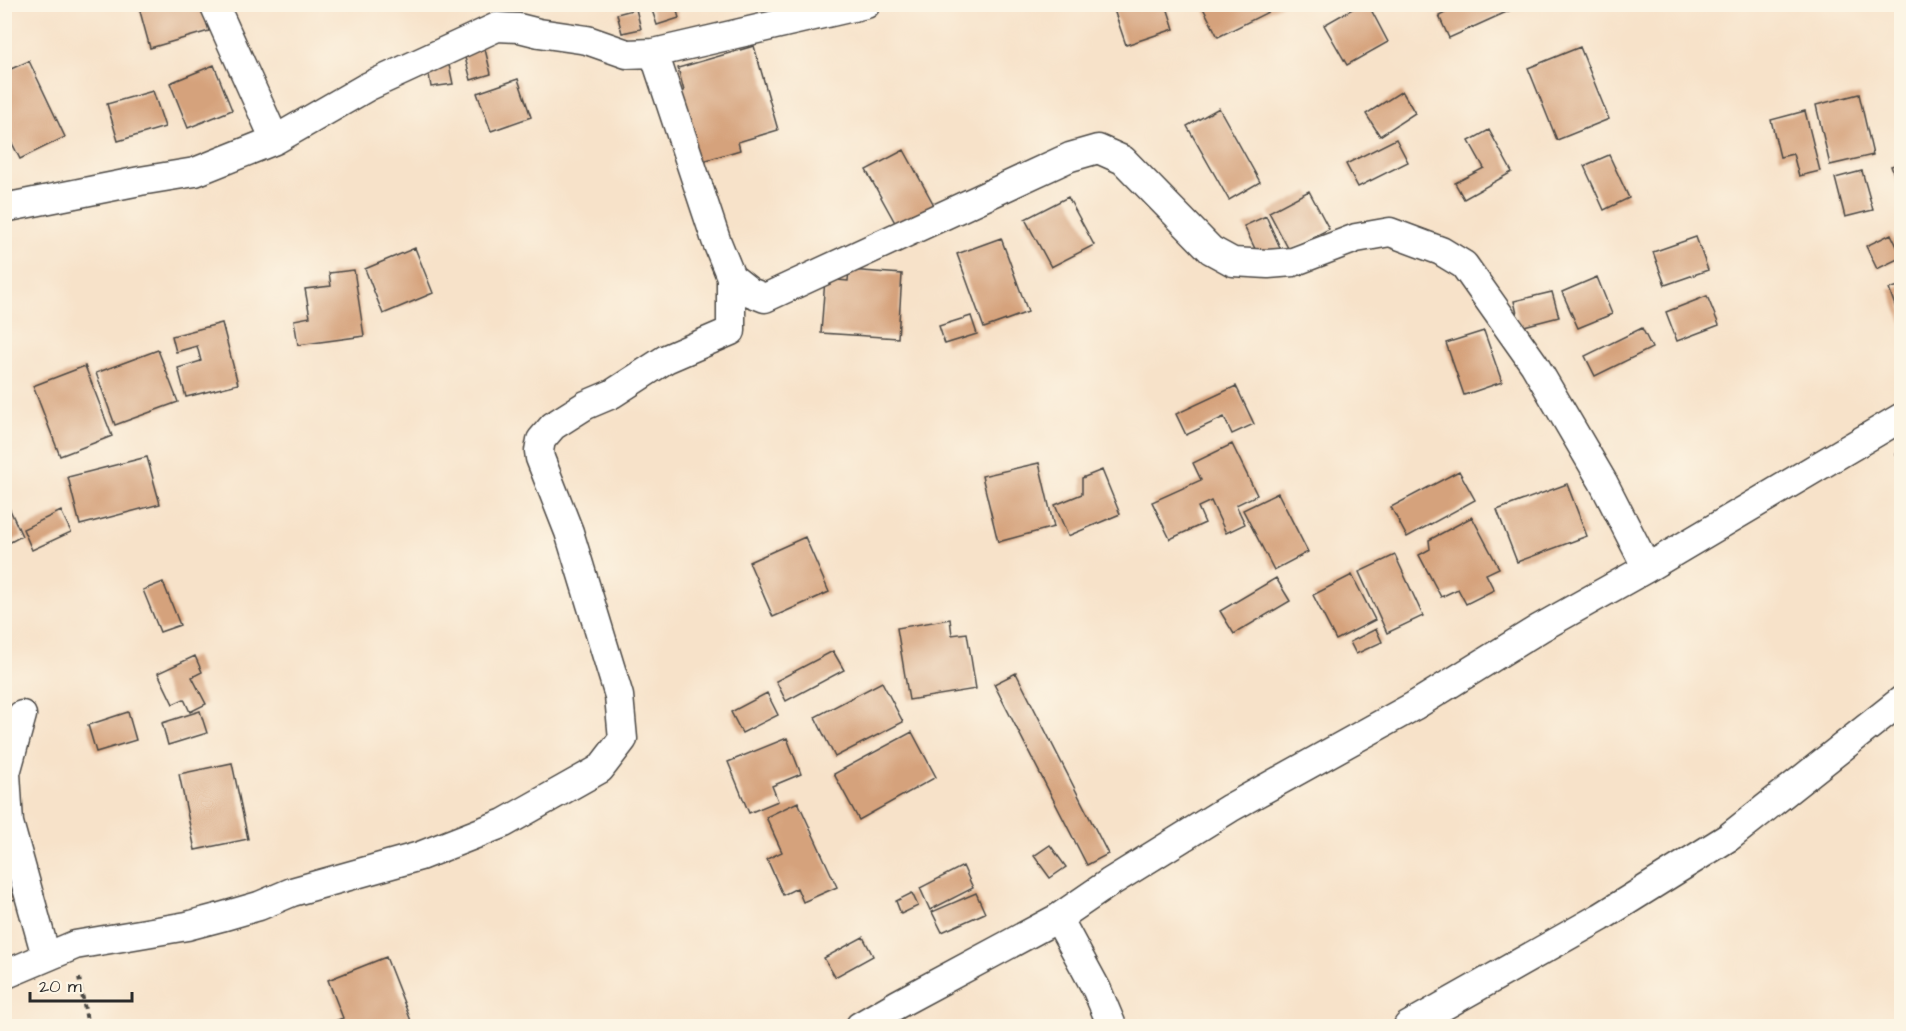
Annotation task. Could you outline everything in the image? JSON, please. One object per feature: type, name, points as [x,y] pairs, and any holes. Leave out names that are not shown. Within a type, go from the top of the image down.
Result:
[{"type":"street","points":[[214,4],[275,140]]},
{"type":"street","points":[[4,208],[195,172],[275,140],[367,87],[497,27],[519,28],[587,40],[627,54],[654,53],[866,4]]},
{"type":"street","points":[[4,975],[75,945],[177,928],[221,917],[259,906],[292,892],[420,856],[504,823],[600,769],[623,739],[619,696],[569,532],[539,451],[541,440],[553,426],[586,405],[612,394],[666,359],[731,331],[731,277],[716,240],[654,53]]},
{"type":"street","points":[[731,277],[750,292],[765,298],[1070,157],[1098,149],[1123,160],[1211,250],[1233,262],[1268,264],[1293,262],[1356,238],[1390,232],[1441,251],[1464,265],[1534,364],[1603,482],[1647,568]]},
{"type":"street","points":[[860,1026],[1058,918],[1109,883],[1230,808],[1414,706],[1540,628],[1647,568],[1902,417]]},
{"type":"street","points":[[1408,1026],[1601,917],[1730,837],[1902,700]]},
{"type":"street","points":[[22,715],[6,774],[9,823],[46,956]]},
{"type":"street","points":[[1058,918],[1097,990],[1112,1026]]},
{"type":"path","points":[[75,945],[81,995],[88,1026]]},
{"type":"building","points":[[4,4],[10,13],[4,16]]},
{"type":"building","points":[[138,4],[201,4],[209,31],[150,48]]},
{"type":"building","points":[[650,4],[675,4],[679,18],[657,25]]},
{"type":"building","points":[[1112,4],[1166,4],[1174,29],[1126,45]]},
{"type":"building","points":[[1201,4],[1284,4],[1218,37]]},
{"type":"building","points":[[1361,4],[1368,4],[1388,42],[1347,65],[1324,25]]},
{"type":"building","points":[[1453,4],[1524,4],[1449,38],[1439,16],[1455,8]]},
{"type":"building","points":[[636,9],[641,29],[622,33],[617,14]]},
{"type":"building","points":[[484,45],[491,74],[471,80],[463,50]]},
{"type":"building","points":[[754,46],[778,130],[738,142],[740,150],[693,164],[673,94],[684,91],[678,68]]},
{"type":"building","points":[[1580,47],[1609,119],[1557,140],[1528,68]]},
{"type":"building","points":[[29,61],[65,137],[20,159],[4,127],[4,72]]},
{"type":"building","points":[[214,65],[232,110],[188,128],[170,83]]},
{"type":"building","points":[[449,65],[453,84],[431,87],[428,68]]},
{"type":"building","points":[[518,79],[531,117],[491,131],[477,93]]},
{"type":"building","points":[[153,91],[165,127],[118,141],[107,104]]},
{"type":"building","points":[[1402,91],[1415,113],[1380,136],[1366,114]]},
{"type":"building","points":[[1859,94],[1873,155],[1830,165],[1816,105]]},
{"type":"building","points":[[1219,108],[1260,182],[1229,200],[1187,126]]},
{"type":"building","points":[[1805,111],[1820,171],[1799,176],[1793,154],[1780,157],[1771,120]]},
{"type":"building","points":[[1489,130],[1512,172],[1464,199],[1455,183],[1484,168],[1469,141]]},
{"type":"building","points":[[1396,139],[1408,162],[1358,187],[1346,164]]},
{"type":"building","points":[[904,150],[935,207],[898,228],[866,170]]},
{"type":"building","points":[[1609,155],[1629,198],[1604,210],[1584,166]]},
{"type":"building","points":[[1902,163],[1902,193],[1901,193],[1891,166]]},
{"type":"building","points":[[1862,171],[1873,210],[1845,217],[1835,178]]},
{"type":"building","points":[[1309,191],[1329,229],[1289,250],[1269,212]]},
{"type":"building","points":[[1068,197],[1094,245],[1051,267],[1025,219]]},
{"type":"building","points":[[1266,216],[1282,252],[1261,261],[1244,226]]},
{"type":"building","points":[[1891,234],[1902,257],[1877,269],[1866,246]]},
{"type":"building","points":[[1696,237],[1708,270],[1665,285],[1653,252]]},
{"type":"building","points":[[1001,238],[1028,312],[984,328],[957,254]]},
{"type":"building","points":[[415,248],[433,293],[383,314],[365,269]]},
{"type":"building","points":[[354,270],[364,336],[298,345],[294,320],[310,317],[305,289],[331,286],[329,273]]},
{"type":"building","points":[[849,270],[902,274],[898,338],[821,333],[825,279],[848,281]]},
{"type":"building","points":[[1597,277],[1612,314],[1578,328],[1562,292]]},
{"type":"building","points":[[1902,285],[1902,322],[1901,322],[1889,289]]},
{"type":"building","points":[[1552,292],[1559,317],[1520,327],[1514,301]]},
{"type":"building","points":[[1707,296],[1719,325],[1677,341],[1666,312]]},
{"type":"building","points":[[971,316],[977,334],[945,344],[939,326]]},
{"type":"building","points":[[222,323],[238,384],[186,397],[178,368],[201,361],[197,346],[176,352],[172,336]]},
{"type":"building","points":[[1642,328],[1652,348],[1595,376],[1585,356]]},
{"type":"building","points":[[1484,331],[1502,382],[1464,395],[1446,343]]},
{"type":"building","points":[[158,350],[178,402],[115,425],[96,373]]},
{"type":"building","points":[[85,366],[112,436],[60,456],[33,386]]},
{"type":"building","points":[[1236,386],[1254,424],[1232,434],[1224,417],[1186,435],[1176,414]]},
{"type":"building","points":[[1232,444],[1257,495],[1236,505],[1245,524],[1226,533],[1211,501],[1198,507],[1205,523],[1170,539],[1152,502],[1201,480],[1193,463]]},
{"type":"building","points":[[1902,451],[1902,464],[1896,454]]},
{"type":"building","points":[[147,457],[160,504],[80,525],[68,477]]},
{"type":"building","points":[[1039,463],[1054,527],[998,542],[982,476]]},
{"type":"building","points":[[1102,470],[1120,514],[1068,536],[1055,505],[1082,494],[1082,478]]},
{"type":"building","points":[[1459,471],[1475,500],[1407,537],[1391,507]]},
{"type":"building","points":[[1567,484],[1587,536],[1517,562],[1497,510]]},
{"type":"building","points":[[1278,493],[1308,552],[1274,570],[1243,510]]},
{"type":"building","points":[[5,499],[22,536],[5,545]]},
{"type":"building","points":[[61,511],[71,532],[32,550],[23,529]]},
{"type":"building","points":[[1472,517],[1499,568],[1486,574],[1494,590],[1466,604],[1458,589],[1441,597],[1419,555],[1430,549],[1429,540]]},
{"type":"building","points":[[805,537],[829,592],[773,617],[749,562]]},
{"type":"building","points":[[1395,555],[1423,616],[1387,633],[1359,572]]},
{"type":"building","points":[[1352,575],[1375,620],[1336,640],[1313,595]]},
{"type":"building","points":[[1276,578],[1290,601],[1234,634],[1220,611]]},
{"type":"building","points":[[163,582],[180,625],[160,632],[143,590]]},
{"type":"building","points":[[950,619],[952,635],[967,633],[976,689],[909,700],[897,628]]},
{"type":"building","points":[[1376,629],[1382,642],[1356,654],[1350,642]]},
{"type":"building","points":[[833,651],[844,670],[786,701],[776,681]]},
{"type":"building","points":[[195,656],[202,672],[192,677],[206,704],[190,712],[184,699],[173,704],[158,673]]},
{"type":"building","points":[[1016,673],[1108,854],[1087,865],[994,684]]},
{"type":"building","points":[[882,682],[903,722],[835,757],[815,717]]},
{"type":"building","points":[[767,693],[778,715],[742,733],[731,712]]},
{"type":"building","points":[[200,711],[207,733],[168,745],[162,723]]},
{"type":"building","points":[[128,712],[136,740],[96,752],[88,725]]},
{"type":"building","points":[[912,732],[936,777],[859,820],[834,774]]},
{"type":"building","points":[[787,738],[801,774],[772,786],[778,801],[749,813],[728,762]]},
{"type":"building","points":[[232,763],[248,839],[195,850],[179,774]]},
{"type":"building","points":[[798,802],[837,887],[803,902],[797,888],[783,895],[767,859],[782,852],[766,817]]},
{"type":"building","points":[[1050,845],[1066,867],[1050,878],[1034,856]]},
{"type":"building","points":[[963,866],[973,888],[930,910],[920,888]]},
{"type":"building","points":[[4,873],[15,899],[4,903]]},
{"type":"building","points":[[912,893],[918,906],[901,914],[896,901]]},
{"type":"building","points":[[976,893],[985,913],[942,932],[932,912]]},
{"type":"building","points":[[863,937],[873,956],[835,977],[824,958]]},
{"type":"building","points":[[386,957],[413,1026],[337,1026],[335,1021],[343,1018],[328,980]]}]
